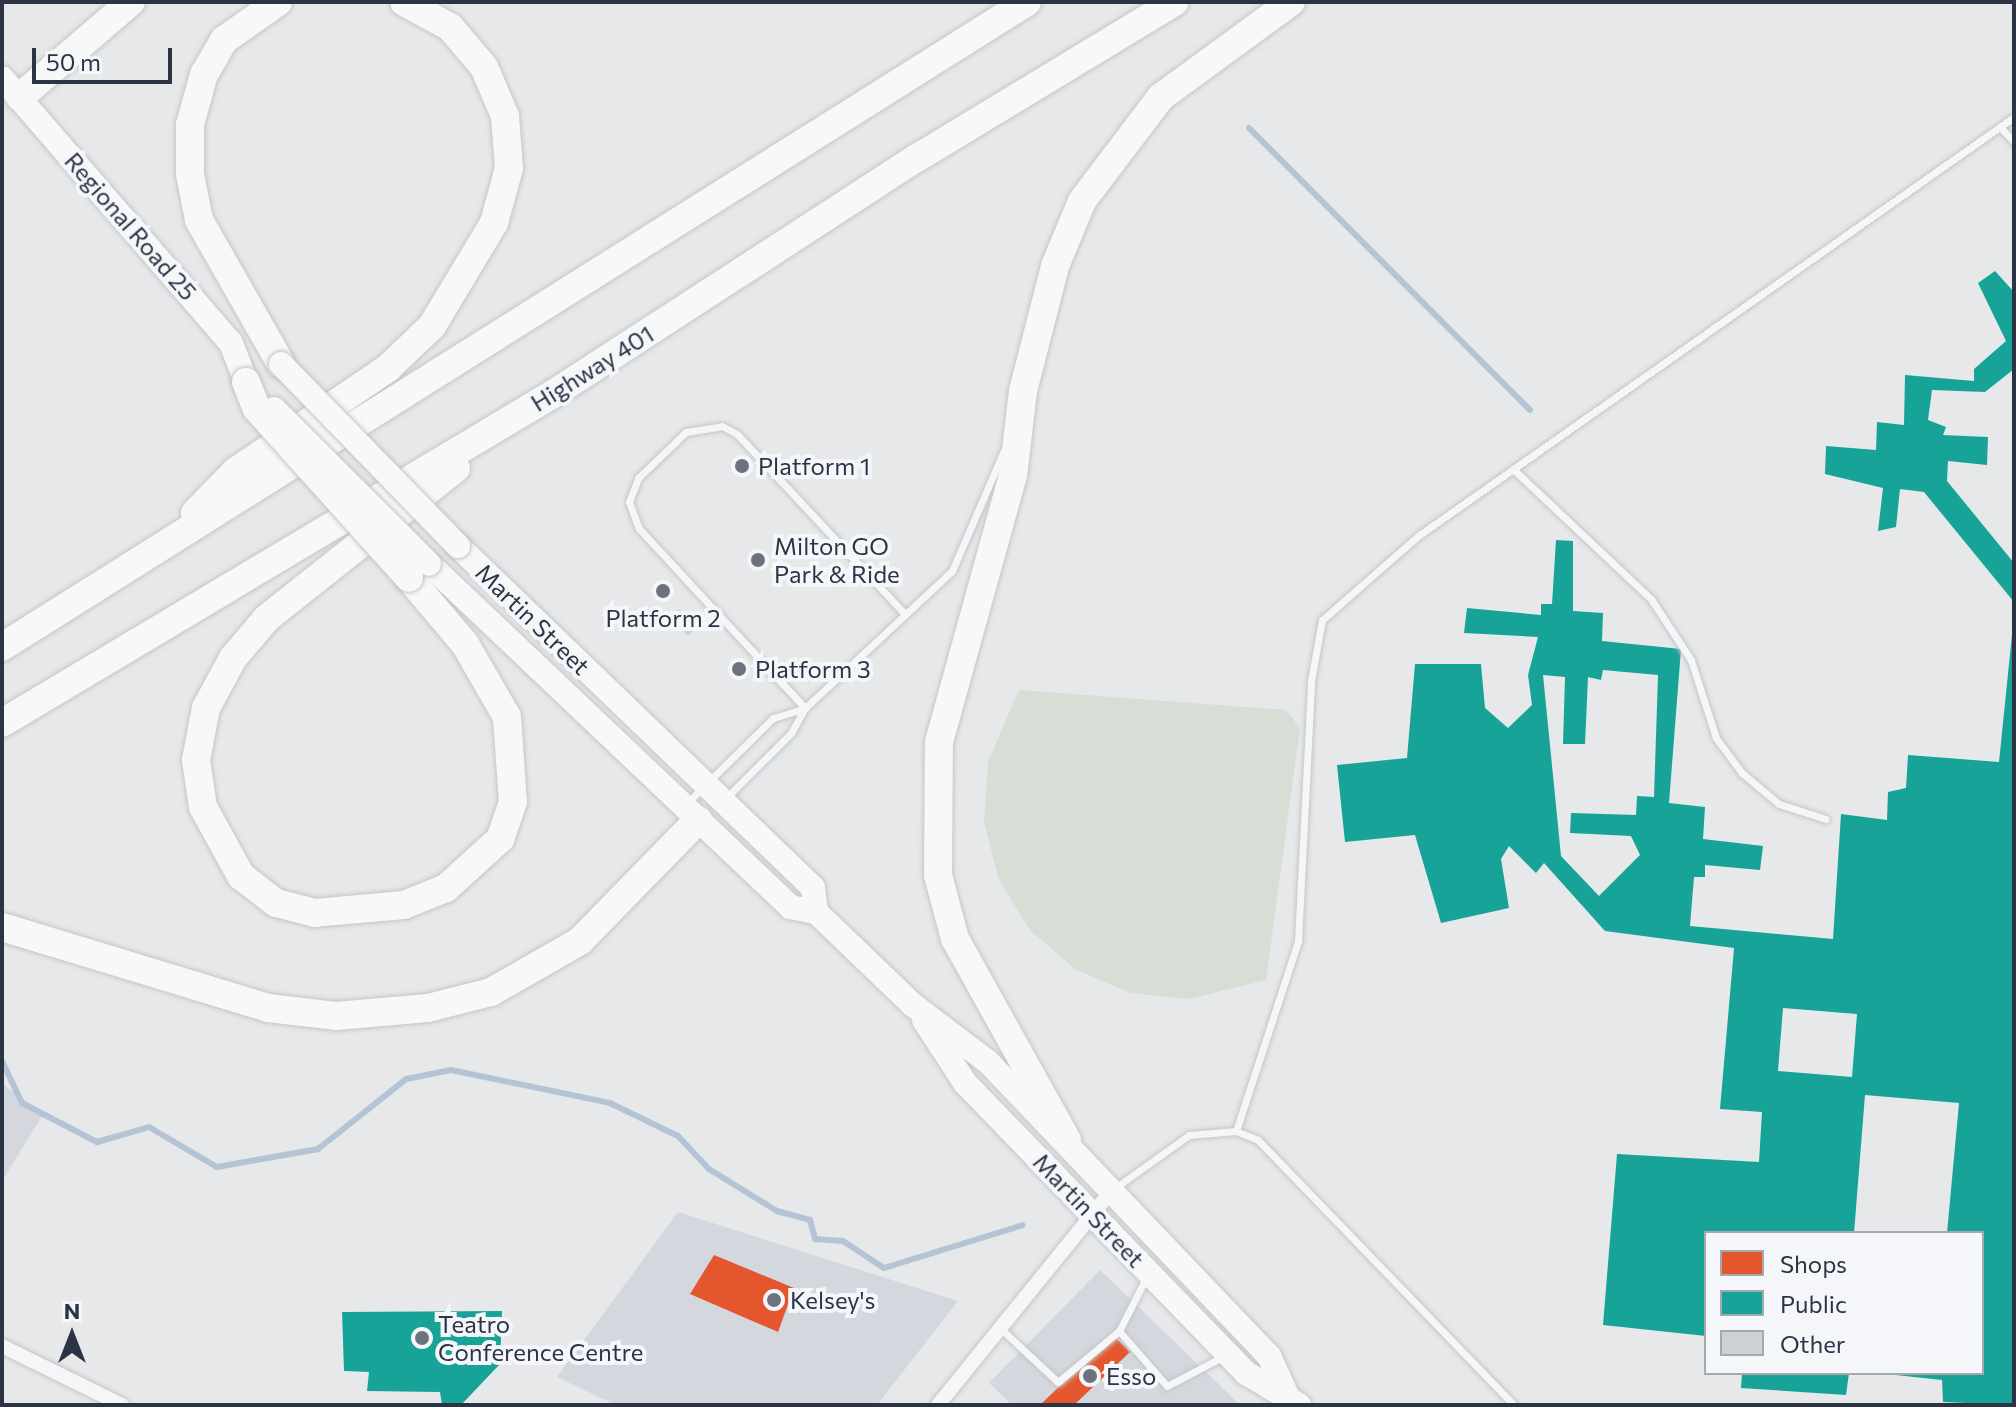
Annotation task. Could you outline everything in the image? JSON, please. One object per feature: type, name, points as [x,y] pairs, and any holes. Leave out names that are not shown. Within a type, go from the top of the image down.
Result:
[{"type":"highway","points":[[11,88],[131,2]]},
{"type":"highway","points":[[278,2],[224,40],[204,74],[190,125],[190,174],[199,220],[281,364]]},
{"type":"highway","points":[[164,545],[236,471],[388,368],[432,326],[494,223],[509,168],[505,116],[484,67],[450,27],[404,2]]},
{"type":"highway","points":[[2,647],[1027,2]]},
{"type":"highway","name":"Highway 401","points":[[2,723],[553,394],[917,158],[1175,2]]},
{"type":"highway","points":[[1067,1140],[979,992],[955,939],[937,861],[939,742],[1013,476],[1023,391],[1055,266],[1082,201],[1115,150],[1161,97],[1291,2]]},
{"type":"highway","points":[[246,382],[257,409],[419,571],[507,717],[513,802],[500,839],[446,888],[404,905],[315,913],[276,903],[241,876],[203,807],[196,760],[206,708],[219,683],[267,618],[553,394]]},
{"type":"highway","points":[[2,927],[268,1008],[336,1016],[428,1008],[491,992],[580,941],[691,813]]},
{"type":"main road","name":"Regional Road 25","points":[[11,88],[231,343],[246,382]]},
{"type":"main road","name":"Martin Street","points":[[231,343],[281,364],[458,546],[813,888],[816,912]]},
{"type":"main road","name":"Martin Street","points":[[419,571],[691,813],[790,907],[816,912],[913,1005],[988,1062],[1067,1140],[1269,1356],[1293,1399]]},
{"type":"main road","name":"Martin Street","points":[[913,1005],[965,1083],[1246,1373],[1293,1399]]},
{"type":"street","points":[[938,1405],[1112,1190]]},
{"type":"street","points":[[4,1351],[122,1405]]},
{"type":"lane","points":[[1236,1131],[1298,941],[1311,681],[1322,620],[1418,536],[2014,117]]},
{"type":"lane","points":[[2000,127],[2014,142]]},
{"type":"lane","points":[[691,813],[723,801],[791,733],[805,708],[952,571],[980,518],[1023,391]]},
{"type":"lane","points":[[805,708],[639,529],[629,502],[638,478],[686,432],[722,426],[750,445],[904,613]]},
{"type":"lane","points":[[1513,469],[1651,599],[1691,660],[1716,738],[1742,773],[1779,804],[1826,819]]},
{"type":"lane","points":[[691,813],[705,784],[773,718],[805,708]]},
{"type":"lane","points":[[1112,1190],[1189,1135],[1236,1131],[1280,1158],[1514,1405]]},
{"type":"lane","points":[[1000,1328],[1058,1382],[1119,1331],[1149,1272]]},
{"type":"lane","points":[[1119,1331],[1167,1386],[1228,1354]]},
{"type":"shaded area","points":[[1019,690],[1286,710],[1300,728],[1266,980],[1189,999],[1130,993],[1075,969],[1030,930],[999,880],[984,822],[988,762]]},
{"type":"shaded area","points":[[2,1084],[44,1113],[2,1181]]},
{"type":"shaded area","points":[[678,1212],[958,1301],[877,1405],[616,1405],[557,1377]]},
{"type":"shaded area","points":[[1100,1270],[1238,1403],[1012,1405],[989,1383]]},
{"type":"building: Shops","points":[[714,1255],[794,1288],[778,1332],[690,1294]]},
{"type":"building: Shops","points":[[1113,1335],[1130,1352],[1074,1405],[1040,1405]]},
{"type":"building: Public","points":[[1995,271],[2014,292],[2014,369],[1985,392],[1932,390],[1928,420],[1946,427],[1943,435],[1988,437],[1987,465],[1948,461],[1947,481],[2014,563],[2014,602],[1924,492],[1900,489],[1896,527],[1878,531],[1883,488],[1825,474],[1826,446],[1876,450],[1877,422],[1904,425],[1905,375],[1974,381],[1974,369],[2006,341],[1978,283]]},
{"type":"building: Public","points":[[1556,540],[1573,541],[1573,611],[1603,613],[1602,641],[1681,649],[1669,803],[1705,807],[1703,839],[1763,846],[1760,870],[1705,865],[1705,877],[1694,877],[1690,926],[1833,939],[1841,814],[1887,820],[1888,792],[1906,788],[1908,755],[1999,762],[2014,615],[2014,1405],[1943,1402],[1942,1380],[1896,1375],[1984,1375],[1984,1231],[1947,1231],[1959,1103],[1865,1095],[1854,1231],[1704,1231],[1704,1336],[1603,1325],[1617,1154],[1759,1162],[1762,1112],[1720,1109],[1734,948],[1605,931],[1544,863],[1536,873],[1509,846],[1501,859],[1509,908],[1441,923],[1415,835],[1345,842],[1337,765],[1407,758],[1415,664],[1481,664],[1485,708],[1508,728],[1532,705],[1528,675],[1538,637],[1464,633],[1467,608],[1541,615],[1541,604],[1552,604]],"holes":[[[1603,670],[1658,675],[1654,797],[1637,796],[1636,815],[1571,813],[1570,833],[1631,836],[1640,855],[1599,896],[1561,856],[1543,675],[1565,677],[1563,744],[1585,744],[1588,677],[1601,680]],[[1783,1008],[1857,1014],[1852,1077],[1778,1071]]]},
{"type":"building: Public","name":"Teatro Conference Centre","points":[[502,1311],[500,1364],[461,1405],[442,1405],[440,1392],[367,1391],[369,1372],[344,1371],[342,1312]]},
{"type":"building: Public","points":[[1742,1375],[1849,1375],[1846,1395],[1741,1388]]},
{"type":"building: Other","points":[[679,609],[697,628],[688,636],[671,617]]},
{"type":"waterway","points":[[1249,128],[1530,410]]},
{"type":"waterway","points":[[2,1061],[22,1103],[97,1142],[149,1127],[217,1167],[318,1149],[406,1079],[451,1070],[610,1103],[678,1136],[709,1169],[777,1211],[810,1220],[815,1239],[843,1241],[884,1268],[1023,1225]]},
{"type":"place","name":"Platform 1","points":[[742,466]]},
{"type":"place","name":"Milton GO Park & Ride","points":[[758,560]]},
{"type":"place","name":"Platform 2","points":[[663,591]]},
{"type":"place","name":"Platform 3","points":[[739,669]]},
{"type":"place","name":"Kelsey's","points":[[774,1300]]},
{"type":"place","name":"Teatro Conference Centre","points":[[422,1338]]},
{"type":"place","name":"Esso","points":[[1090,1376]]}]
